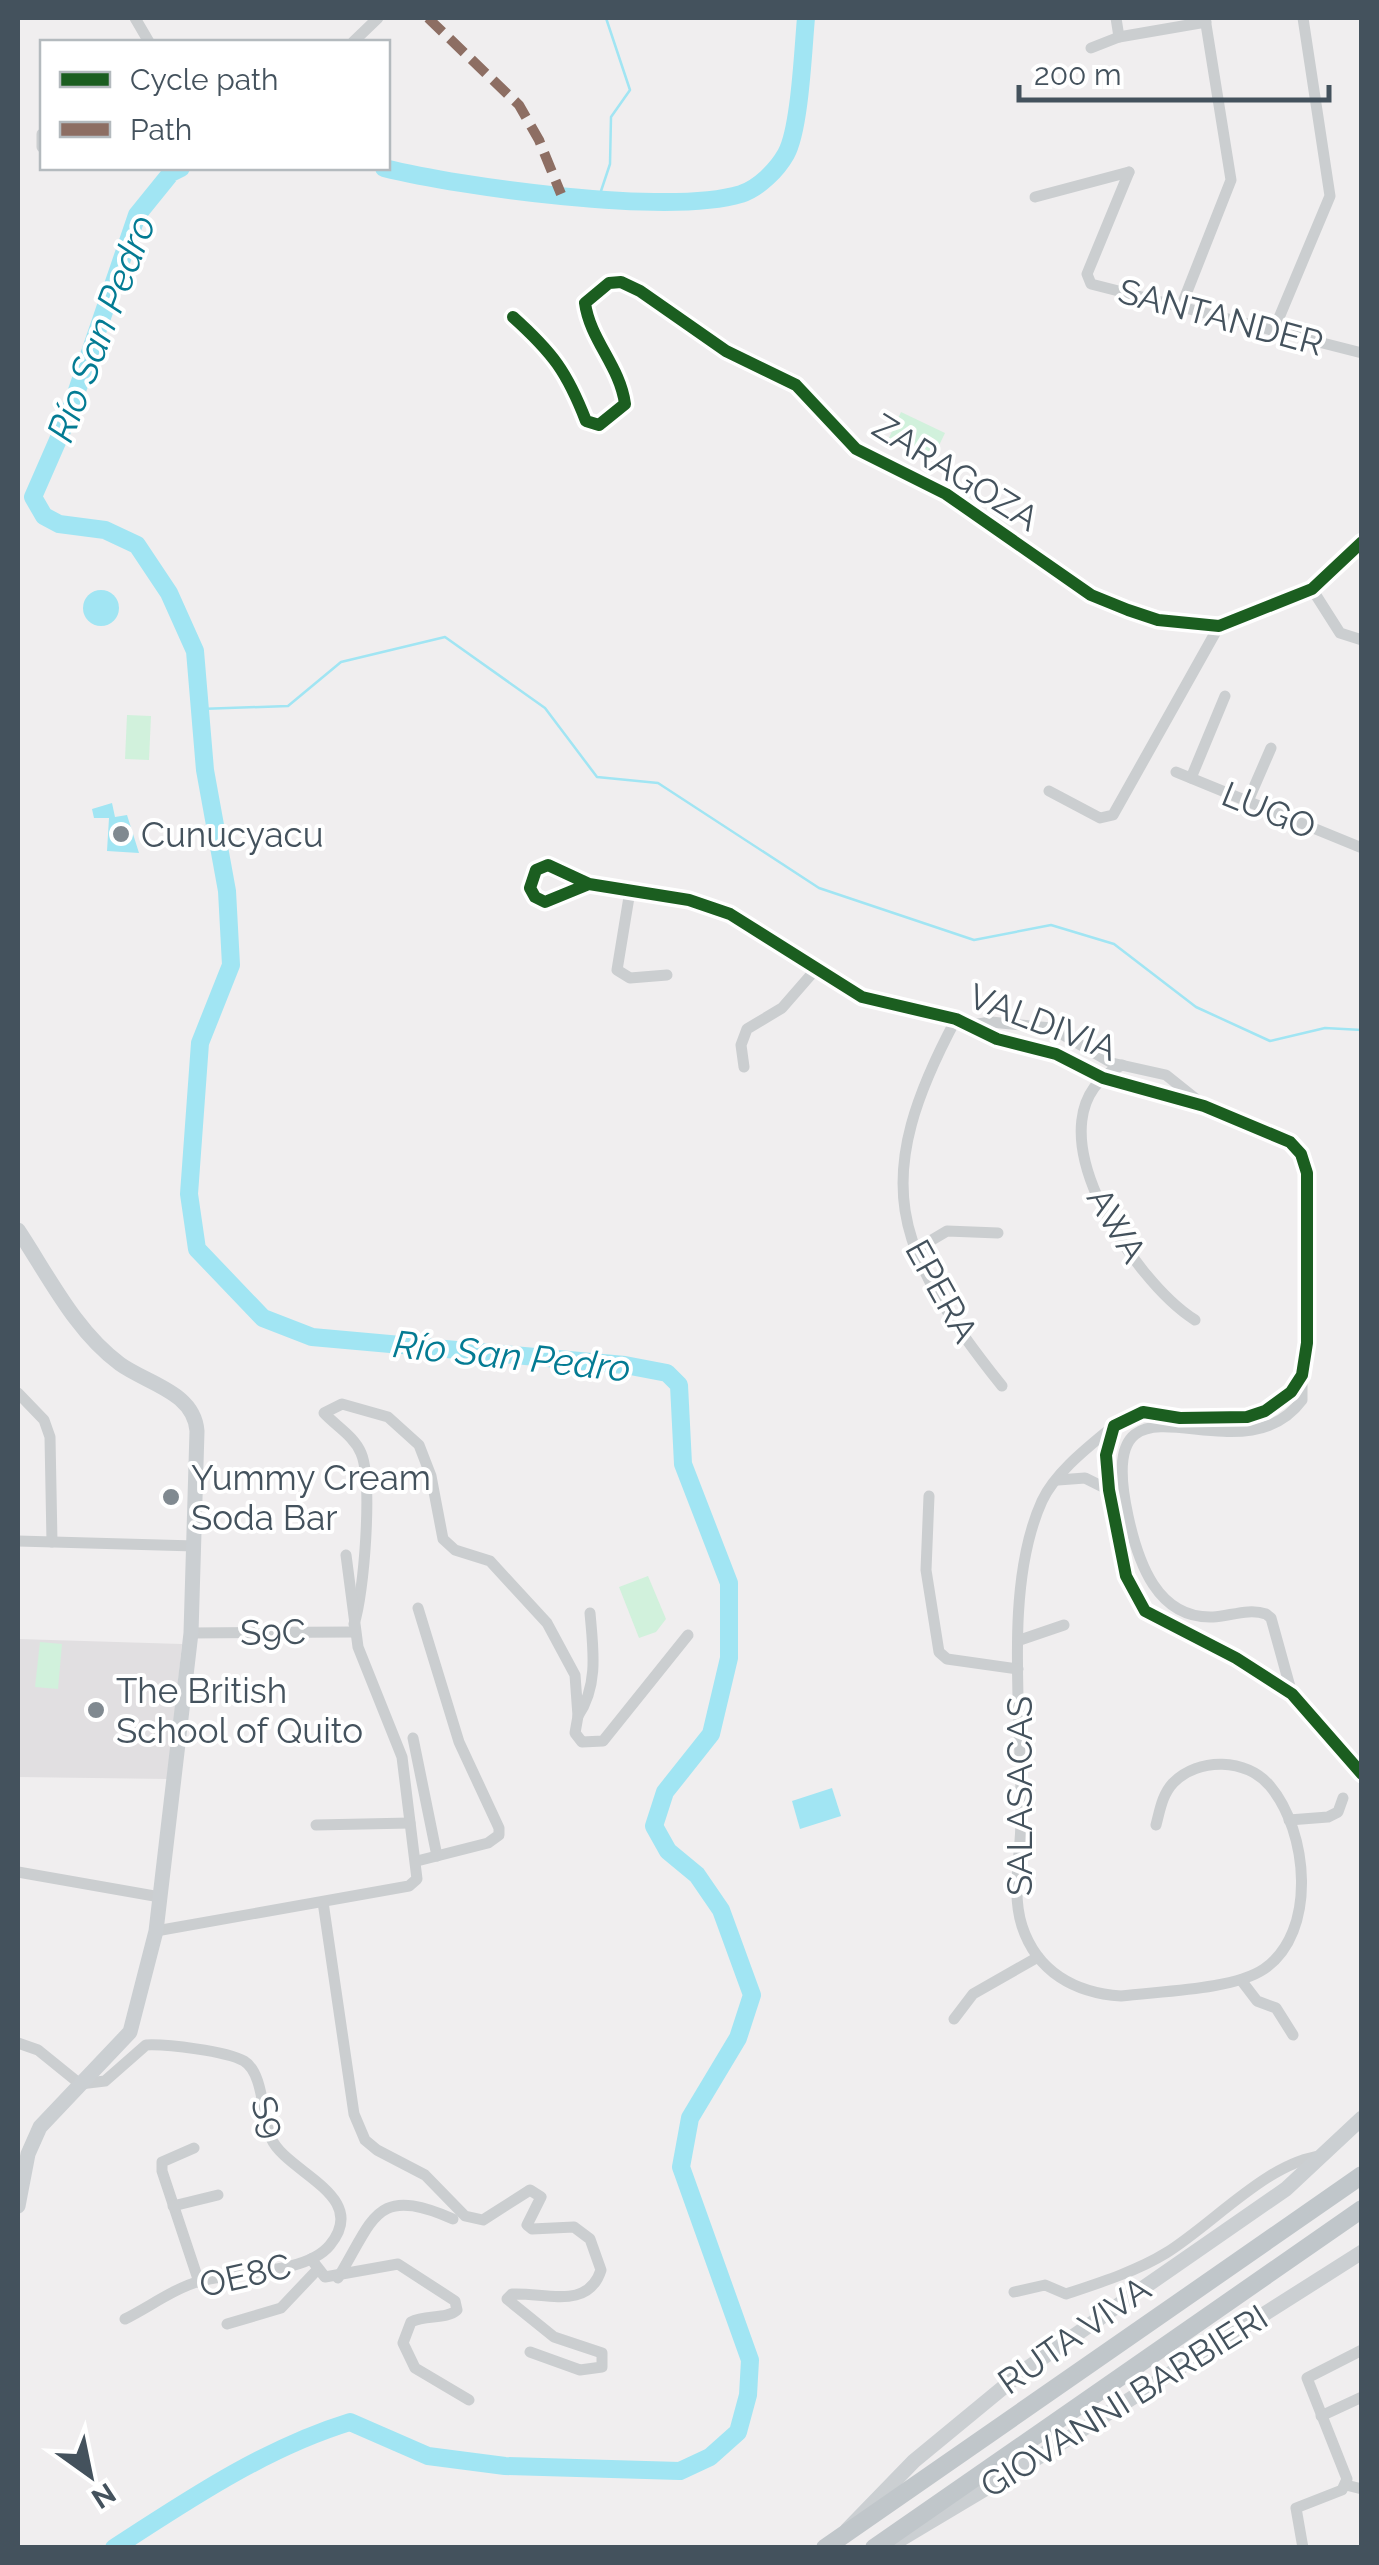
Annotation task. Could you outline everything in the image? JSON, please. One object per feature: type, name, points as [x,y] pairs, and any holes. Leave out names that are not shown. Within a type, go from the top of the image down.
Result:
[{"type":"highway","name":"RUTA VIVA","points":[[825,2548],[1362,2175]]},
{"type":"highway","name":"RUTA VIVA","points":[[874,2548],[1362,2208]]},
{"type":"main road","points":[[18,1230],[96,1342],[121,1365],[192,1410],[197,1432],[190,1634],[156,1930],[130,2032],[40,2127],[18,2206]]},
{"type":"main road","points":[[844,2535],[857,2516],[914,2461],[1022,2372],[1286,2189],[1362,2118]]},
{"type":"main road","name":"GIOVANNI BARBIERI","points":[[886,2548],[1047,2452],[1362,2252]]},
{"type":"street","points":[[134,18],[148,40]]},
{"type":"street","points":[[355,40],[378,18]]},
{"type":"street","points":[[1116,18],[1119,37]]},
{"type":"street","points":[[1273,332],[1330,196],[1303,18],[1319,18]]},
{"type":"street","points":[[1090,48],[1119,37],[1205,20],[1230,180],[1180,307]]},
{"type":"street","name":"SANTANDER","points":[[1035,197],[1129,172],[1087,274],[1091,284],[1362,353]]},
{"type":"street","name":"ZARAGOZA","points":[[513,318],[556,356],[569,376],[586,422],[599,425],[626,404],[620,377],[587,321],[585,303],[592,292],[620,282],[726,351],[796,385],[856,449],[946,494],[1091,596],[1158,620],[1220,626],[1312,589],[1362,542]]},
{"type":"street","points":[[1312,589],[1340,633],[1362,640]]},
{"type":"street","points":[[1049,792],[1100,818],[1113,815],[1220,626]]},
{"type":"street","points":[[1191,778],[1225,696]]},
{"type":"street","points":[[1248,801],[1271,748]]},
{"type":"street","name":"LUGO","points":[[1176,772],[1362,848]]},
{"type":"street","name":"VALDIVIA","points":[[589,884],[545,902],[535,897],[530,888],[536,870],[548,865],[589,884],[688,900],[730,914],[862,997],[971,1024],[998,1039],[1056,1054],[1103,1078],[1204,1106],[1290,1142],[1301,1154],[1307,1173],[1307,1343],[1302,1375],[1291,1392],[1265,1411],[1247,1417],[1180,1422]]},
{"type":"street","points":[[630,890],[617,970],[630,978],[666,974]]},
{"type":"street","points":[[744,1067],[741,1045],[747,1028],[782,1008],[816,969]]},
{"type":"street","name":"EPERA","points":[[956,1019],[924,1080],[904,1141],[902,1204],[914,1250],[947,1315],[1002,1386]]},
{"type":"street","name":"VALDIVIA","points":[[971,1024],[1051,1028],[1122,1065],[1166,1075],[1204,1106]]},
{"type":"street","points":[[1103,1078],[1122,1065]]},
{"type":"street","name":"AWA","points":[[1103,1078],[1084,1115],[1082,1148],[1088,1178],[1116,1233],[1163,1296],[1195,1320]]},
{"type":"street","points":[[914,1250],[947,1231],[998,1233]]},
{"type":"street","points":[[18,1393],[44,1420],[50,1437],[52,1542]]},
{"type":"street","points":[[355,1628],[363,1599],[366,1470],[358,1446],[324,1413],[342,1404],[388,1417],[418,1445],[431,1476],[443,1539],[455,1550],[490,1560],[565,1648],[575,1675],[575,1733],[582,1742],[603,1741],[688,1635]]},
{"type":"street","points":[[1180,1422],[1134,1413],[1114,1426],[1106,1455],[1126,1576],[1145,1611],[1236,1658],[1292,1694],[1362,1774]]},
{"type":"street","points":[[1180,1422],[1150,1425],[1132,1435],[1126,1446],[1124,1497],[1141,1558],[1161,1598],[1186,1614],[1266,1614],[1271,1618],[1292,1694]]},
{"type":"street","name":"SALASACAS","points":[[1038,1957],[1022,1926],[1017,1900],[1022,1819],[1018,1669],[1024,1560],[1043,1498],[1114,1426]]},
{"type":"street","points":[[1058,1480],[1084,1478],[1124,1497]]},
{"type":"street","points":[[929,1496],[926,1570],[939,1652],[947,1659],[1018,1669]]},
{"type":"street","points":[[18,1541],[196,1546]]},
{"type":"street","points":[[156,1930],[409,1886],[417,1879],[402,1757],[355,1628],[346,1555]]},
{"type":"street","points":[[417,1861],[488,1843],[498,1835],[499,1828],[459,1742],[418,1608]]},
{"type":"street","points":[[578,1716],[589,1694],[593,1668],[590,1613]]},
{"type":"street","points":[[1020,1640],[1064,1625]]},
{"type":"street","name":"S9C","points":[[190,1634],[355,1628]]},
{"type":"street","points":[[413,1738],[437,1856]]},
{"type":"street","points":[[954,2019],[973,1994],[1038,1957],[1062,1980],[1101,1995],[1242,1980],[1267,1967],[1288,1944],[1298,1924],[1300,1896],[1290,1820],[1268,1783],[1249,1770],[1224,1764],[1205,1765],[1174,1783],[1162,1799],[1156,1825]]},
{"type":"street","points":[[1290,1820],[1328,1818],[1338,1812],[1343,1798]]},
{"type":"street","points":[[316,1825],[410,1823]]},
{"type":"street","points":[[18,1872],[160,1898]]},
{"type":"street","points":[[323,1902],[354,2114],[365,2140],[425,2175],[464,2216],[483,2220],[530,2190],[541,2197],[527,2225],[532,2229],[574,2227],[582,2230],[596,2248],[601,2270],[584,2293],[567,2298],[512,2294],[507,2299],[554,2337],[602,2353],[602,2367],[580,2370],[530,2352]]},
{"type":"street","points":[[1242,1980],[1257,2001],[1276,2008],[1294,2035]]},
{"type":"street","points":[[18,2043],[38,2050],[80,2084]]},
{"type":"street","name":"S9","points":[[80,2084],[105,2080],[146,2045],[248,2064],[275,2146],[324,2186],[340,2212],[338,2234],[314,2264]]},
{"type":"street","points":[[194,2148],[162,2162],[198,2282]]},
{"type":"street","points":[[1014,2292],[1045,2285],[1066,2294],[1156,2259],[1283,2166],[1321,2156]]},
{"type":"street","points":[[174,2206],[218,2195]]},
{"type":"street","points":[[338,2278],[377,2214],[389,2207],[416,2202],[454,2219]]},
{"type":"street","points":[[227,2324],[282,2308],[314,2264],[325,2277],[338,2278],[398,2264],[455,2301],[457,2310],[452,2315],[423,2316],[411,2322],[403,2343],[416,2368],[469,2400]]},
{"type":"street","name":"OE8C","points":[[125,2319],[198,2282],[314,2264]]},
{"type":"street","points":[[1346,2485],[1307,2380],[1362,2350]]},
{"type":"street","points":[[1321,2416],[1362,2397]]},
{"type":"street","points":[[1303,2548],[1296,2508],[1346,2485],[1362,2489]]},
{"type":"shaded area","name":"The British School of Quito","points":[[18,1639],[182,1644],[168,1779],[18,1777]]},
{"type":"green space","points":[[901,412],[945,433],[932,460],[888,440]]},
{"type":"green space","points":[[127,715],[151,716],[149,760],[125,759]]},
{"type":"green space","points":[[648,1576],[666,1619],[656,1632],[639,1638],[619,1587]]},
{"type":"green space","points":[[40,1642],[62,1644],[58,1689],[35,1687]]},
{"type":"water","points":[[101,590],[114,595],[119,608],[114,621],[101,626],[88,621],[83,608],[88,595]]},
{"type":"water","name":"Cunucyacu","points":[[112,803],[115,817],[127,815],[139,853],[107,851],[109,818],[94,818],[92,809]]},
{"type":"water","points":[[832,1788],[841,1816],[800,1829],[792,1801]]},
{"type":"waterway","points":[[486,18],[504,18]]},
{"type":"waterway","points":[[599,197],[610,164],[611,117],[630,90],[606,18]]},
{"type":"waterway","name":"Río San Pedro","points":[[390,169],[512,190],[616,200],[708,200],[741,194],[773,172],[791,142],[806,18]]},
{"type":"waterway","name":"Río San Pedro","points":[[114,2548],[257,2461],[350,2422],[428,2456],[505,2466],[680,2471],[710,2457],[738,2432],[748,2395],[750,2360],[681,2167],[690,2118],[738,2038],[752,1995],[721,1910],[697,1875],[668,1851],[654,1826],[665,1792],[711,1734],[729,1658],[729,1583],[683,1464],[679,1385],[667,1373],[625,1365],[312,1337],[263,1318],[197,1249],[189,1194],[200,1043],[231,965],[227,891],[205,770],[195,651],[169,593],[137,545],[105,530],[59,524],[44,516],[33,497],[68,417],[137,215],[177,170]]},
{"type":"waterway","points":[[200,709],[288,706],[341,662],[445,637],[545,708],[597,777],[658,783],[819,888],[974,940],[1051,925],[1114,944],[1196,1007],[1270,1041],[1325,1028],[1362,1030]]},
{"type":"marked path","points":[[428,18],[519,105],[539,140],[561,194]]},
{"type":"cycle path","points":[[513,317],[557,364],[586,421],[599,425],[625,404],[585,303],[609,283],[621,282],[726,351],[796,385],[856,449],[946,494],[1091,595],[1158,620],[1219,626],[1312,589],[1362,542]]},
{"type":"cycle path","points":[[589,884],[545,902],[535,897],[530,888],[536,870],[548,865],[589,884],[689,900],[730,914],[862,997],[956,1019],[997,1039],[1056,1054],[1103,1078],[1204,1106],[1290,1142],[1301,1154],[1307,1173],[1307,1343],[1302,1375],[1291,1392],[1265,1411],[1247,1417],[1180,1418],[1143,1412],[1114,1426],[1106,1455],[1109,1490],[1126,1576],[1145,1611],[1236,1658],[1292,1694],[1362,1774]]},
{"type":"place","name":"Cunucyacu","points":[[121,834]]},
{"type":"place","name":"Yummy Cream Soda Bar","points":[[171,1497]]},
{"type":"place","name":"The British School of Quito","points":[[96,1710]]}]
